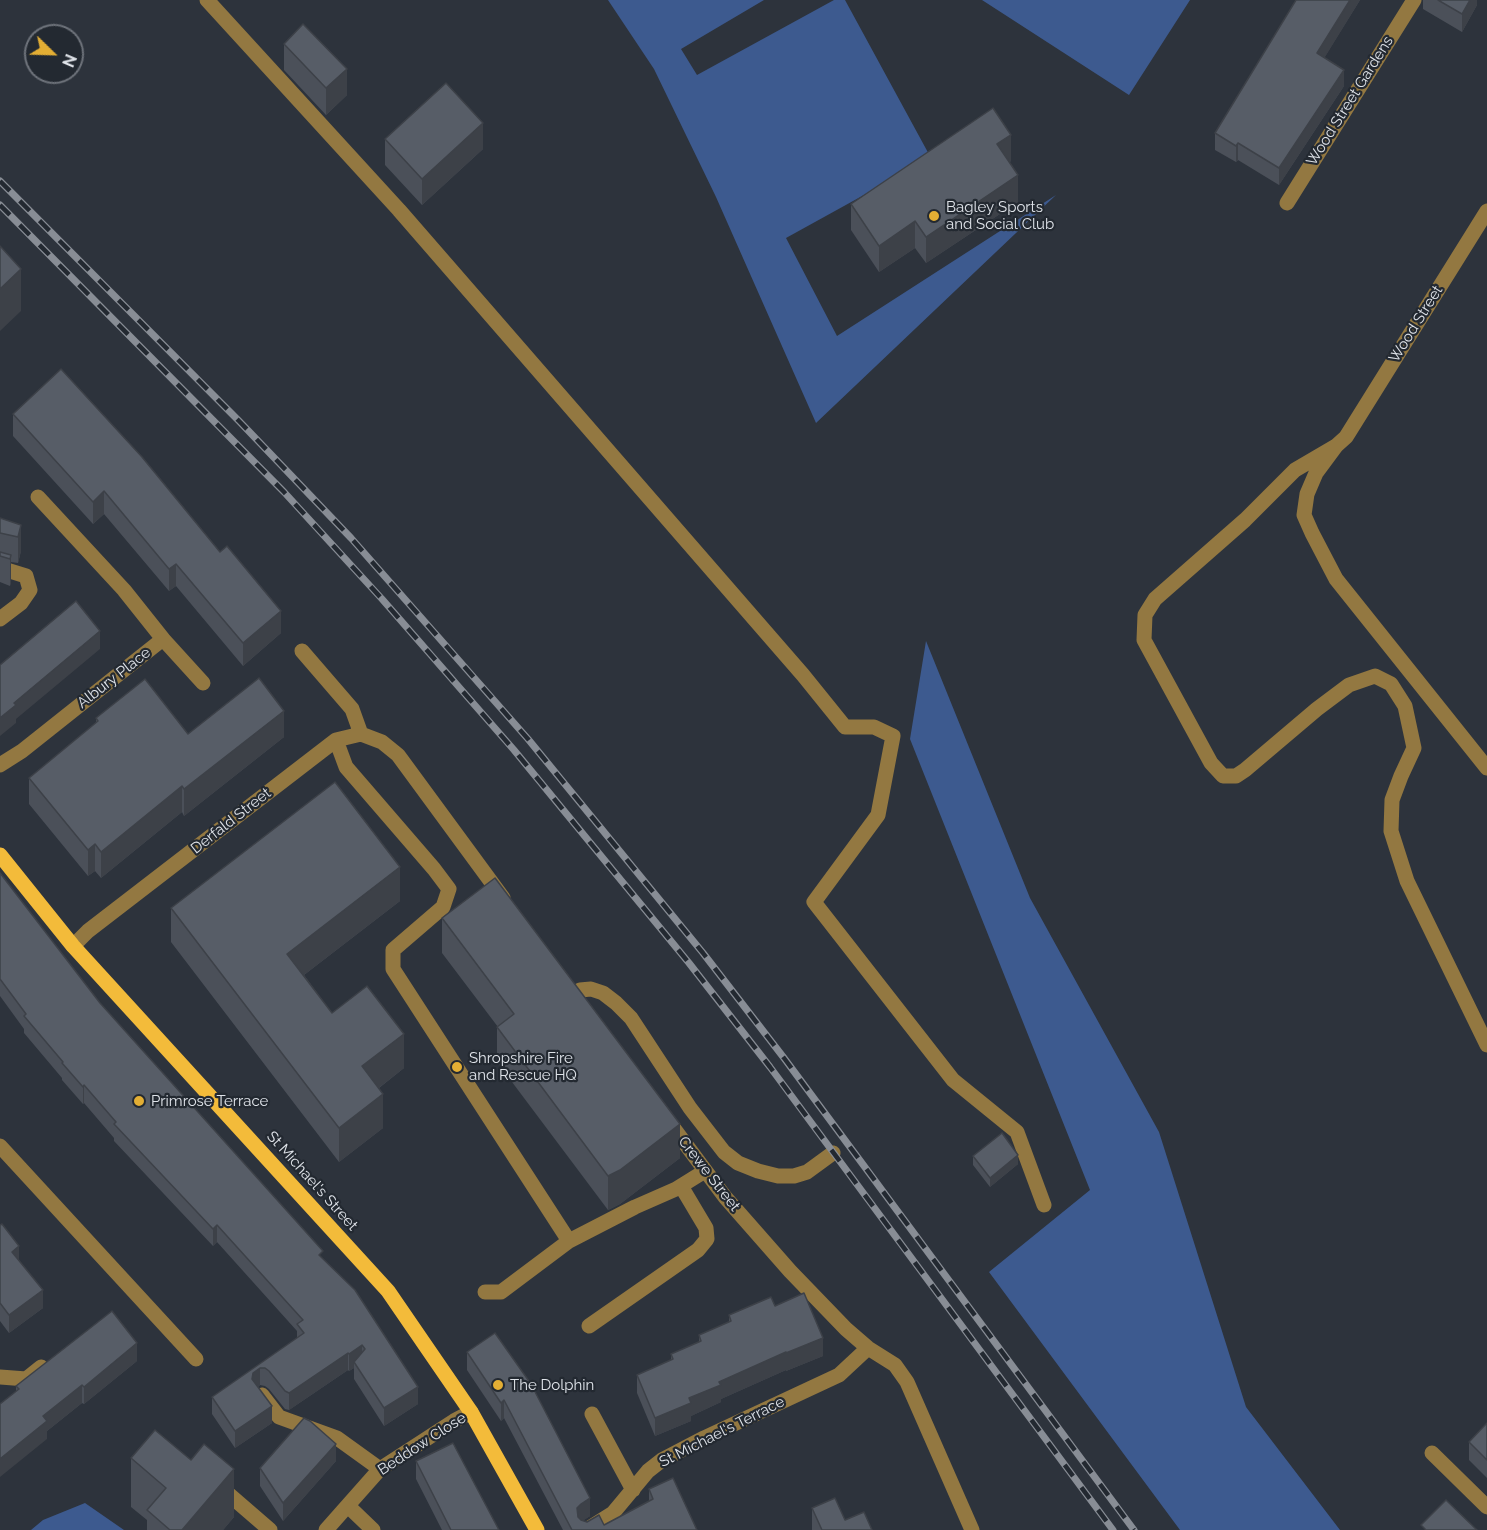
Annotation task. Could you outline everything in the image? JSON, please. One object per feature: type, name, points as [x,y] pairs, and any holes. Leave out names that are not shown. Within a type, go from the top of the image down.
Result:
[{"type":"main road","name":"St Michael's Street","points":[[0,855],[73,946],[388,1291],[471,1412],[537,1530]]},
{"type":"street","points":[[207,0],[399,210],[803,675],[845,727],[874,727],[893,736],[878,815],[814,902],[953,1080],[1017,1132],[1044,1205]]},
{"type":"street","name":"Wood Street Gardens","points":[[1287,202],[1414,0]]},
{"type":"street","name":"Wood Street","points":[[1487,211],[1341,441],[1316,473],[1307,494],[1304,515],[1336,579],[1487,768]]},
{"type":"street","points":[[1341,441],[1295,470],[1245,520],[1155,599],[1145,615],[1144,640],[1211,763],[1223,776],[1236,776],[1349,685],[1375,676],[1391,684],[1405,706],[1414,748],[1392,800],[1391,831],[1407,881],[1487,1045]]},
{"type":"street","name":"Albury Place","points":[[0,765],[22,751],[163,639],[124,590],[38,497]]},
{"type":"street","points":[[0,568],[26,576],[30,590],[21,603],[0,619]]},
{"type":"street","points":[[163,639],[203,683]]},
{"type":"street","points":[[302,651],[352,709],[361,734],[382,742],[398,755],[511,908]]},
{"type":"street","name":"Derfald Street","points":[[73,946],[88,931],[336,740],[361,734]]},
{"type":"street","points":[[336,740],[346,767],[434,868],[448,889],[443,907],[393,950],[393,969],[569,1241]]},
{"type":"street","points":[[574,994],[580,990],[591,989],[603,993],[631,1018],[690,1108],[724,1152],[738,1163],[778,1176],[795,1176],[807,1172],[833,1153]]},
{"type":"street","name":"Crewe Street","points":[[657,1106],[725,1197],[790,1271],[846,1329],[868,1348],[895,1365],[907,1382],[972,1530]]},
{"type":"street","points":[[0,1146],[196,1359]]},
{"type":"street","points":[[485,1292],[501,1292],[569,1241],[681,1186],[705,1171]]},
{"type":"street","points":[[589,1326],[698,1250],[707,1239],[706,1228],[681,1186]]},
{"type":"street","name":"St Michael's Terrace","points":[[586,1530],[613,1513],[648,1471],[662,1460],[839,1375],[868,1348]]},
{"type":"street","points":[[0,1377],[26,1379],[52,1358]]},
{"type":"street","points":[[262,1395],[279,1417],[337,1438],[380,1469]]},
{"type":"street","name":"Beddow Close","points":[[326,1530],[380,1469],[471,1412]]},
{"type":"street","points":[[592,1414],[633,1490]]},
{"type":"street","points":[[1432,1453],[1487,1506]]},
{"type":"street","points":[[207,1476],[270,1530]]},
{"type":"street","points":[[348,1506],[374,1530]]},
{"type":"shaded area","points":[[608,0],[764,0],[681,49],[697,75],[834,0],[845,0],[931,158],[786,238],[837,336],[1056,195],[816,423],[716,197],[654,69]]},
{"type":"shaded area","points":[[982,0],[1190,0],[1129,95]]},
{"type":"shaded area","points":[[926,641],[1030,898],[1159,1132],[1246,1407],[1340,1530],[1180,1530],[989,1272],[1090,1190],[910,739]]},
{"type":"shaded area","points":[[85,1503],[124,1530],[31,1530],[43,1520]]},
{"type":"building","points":[[1296,0],[1350,0],[1317,53],[1344,70],[1279,168],[1238,143],[1236,146],[1215,133]]},
{"type":"building","points":[[1438,0],[1470,0],[1462,14]]},
{"type":"building","points":[[303,24],[347,69],[326,88],[284,44]]},
{"type":"building","points":[[446,83],[483,123],[422,179],[385,139]]},
{"type":"building","name":"Bagley Sports and Social Club","points":[[993,108],[1011,135],[997,144],[1018,175],[926,237],[915,221],[879,246],[851,204]]},
{"type":"building","points":[[0,246],[21,269],[0,289]]},
{"type":"building","points":[[61,369],[142,457],[220,552],[227,546],[281,611],[243,643],[176,564],[169,569],[104,491],[93,502],[13,414]]},
{"type":"building","points":[[0,518],[21,525],[18,537],[0,533]]},
{"type":"building","points":[[0,552],[11,555],[10,559],[0,556]]},
{"type":"building","points":[[76,601],[100,631],[14,703],[16,705],[0,718],[0,665]]},
{"type":"building","points":[[259,678],[284,711],[184,789],[182,786],[101,852],[95,844],[88,850],[29,778],[98,721],[96,718],[145,679],[188,734]]},
{"type":"building","points":[[335,782],[400,867],[287,954],[332,1013],[367,986],[404,1034],[362,1066],[383,1094],[339,1128],[171,908]]},
{"type":"building","points":[[0,873],[100,1003],[323,1251],[319,1255],[355,1290],[418,1387],[384,1408],[354,1362],[365,1349],[362,1345],[289,1393],[269,1371],[260,1368],[253,1373],[252,1379],[272,1406],[235,1431],[212,1397],[304,1333],[297,1324],[303,1320],[217,1225],[213,1229],[114,1124],[116,1122],[62,1063],[24,1016],[26,1014],[0,979]]},
{"type":"building","points":[[495,878],[680,1124],[620,1170],[608,1176],[497,1027],[514,1014],[442,918]]},
{"type":"building","points":[[1002,1133],[1018,1155],[990,1178],[973,1156]]},
{"type":"building","points":[[2,1224],[19,1246],[12,1252],[43,1290],[9,1315],[0,1303],[0,1225]]},
{"type":"building","points":[[804,1293],[823,1338],[719,1382],[721,1385],[689,1398],[691,1403],[655,1418],[637,1375],[673,1359],[671,1354],[701,1341],[699,1335],[731,1321],[729,1315],[771,1297],[775,1306]]},
{"type":"building","points":[[112,1311],[137,1343],[84,1387],[82,1385],[43,1416],[47,1421],[0,1459],[0,1404],[19,1389],[16,1386]]},
{"type":"building","points":[[495,1333],[531,1384],[590,1498],[577,1508],[578,1517],[581,1520],[587,1522],[599,1515],[604,1525],[653,1499],[649,1489],[673,1478],[697,1530],[572,1530],[504,1400],[501,1403],[467,1352]]},
{"type":"building","points":[[304,1418],[336,1444],[283,1503],[260,1468]]},
{"type":"building","points":[[1487,1423],[1487,1460],[1469,1442]]},
{"type":"building","points":[[155,1430],[191,1460],[204,1444],[234,1469],[182,1530],[170,1530],[147,1510],[166,1488],[131,1458]]},
{"type":"building","points":[[453,1443],[499,1530],[451,1530],[416,1461]]},
{"type":"building","points":[[835,1498],[845,1520],[864,1512],[872,1530],[822,1530],[812,1508]]},
{"type":"building","points":[[1446,1500],[1477,1530],[1426,1530],[1421,1525]]},
{"type":"railway","points":[[0,181],[239,421],[351,538],[528,739],[703,953],[784,1058],[1134,1530]]},
{"type":"railway","points":[[0,205],[284,492],[382,599],[514,750],[689,963],[770,1067],[1113,1530]]},
{"type":"place","name":"Bagley Sports and Social Club","points":[[934,216]]},
{"type":"place","name":"Shropshire Fire and Rescue HQ","points":[[457,1067]]},
{"type":"place","name":"Primrose Terrace","points":[[139,1101]]},
{"type":"place","name":"The Dolphin","points":[[498,1385]]}]
